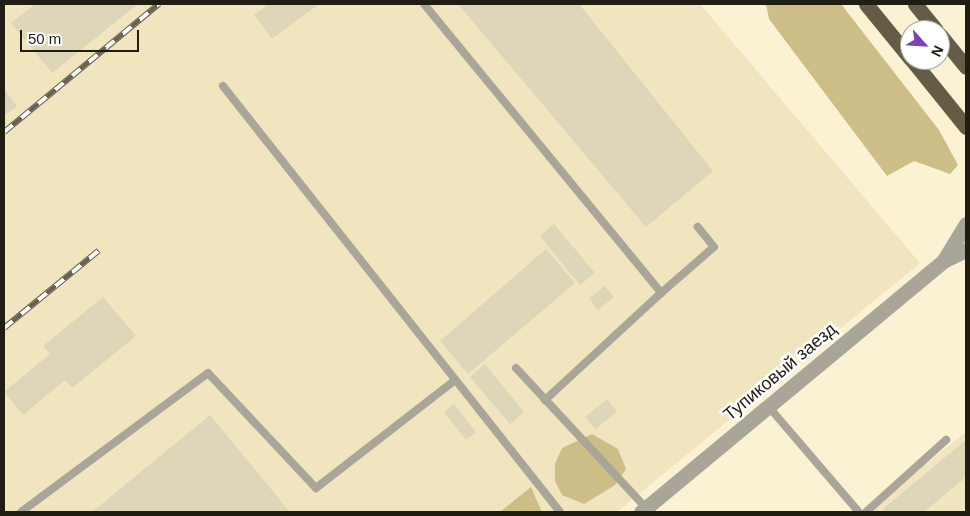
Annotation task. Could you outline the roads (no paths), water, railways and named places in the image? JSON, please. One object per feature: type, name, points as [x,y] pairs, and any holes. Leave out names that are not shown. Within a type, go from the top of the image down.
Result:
[{"type":"highway","points":[[866,4],[900,46]]},
{"type":"highway","points":[[915,4],[928,20]]},
{"type":"highway","points":[[950,48],[966,68]]},
{"type":"highway","points":[[920,70],[966,127]]},
{"type":"street","points":[[943,261],[966,224]]},
{"type":"street","points":[[943,261],[966,250]]},
{"type":"street","name":"Тупиковый заезд","points":[[643,510],[943,261]]},
{"type":"lane","points":[[424,4],[661,293]]},
{"type":"lane","points":[[223,86],[560,512]]},
{"type":"lane","points":[[545,400],[714,247],[698,227]]},
{"type":"lane","points":[[516,368],[643,510]]},
{"type":"lane","points":[[21,512],[208,374],[316,488],[455,380]]},
{"type":"lane","points":[[768,406],[859,512]]},
{"type":"lane","points":[[866,512],[946,440]]},
{"type":"railway","points":[[4,132],[159,4]]},
{"type":"railway","points":[[4,328],[98,251]]}]
